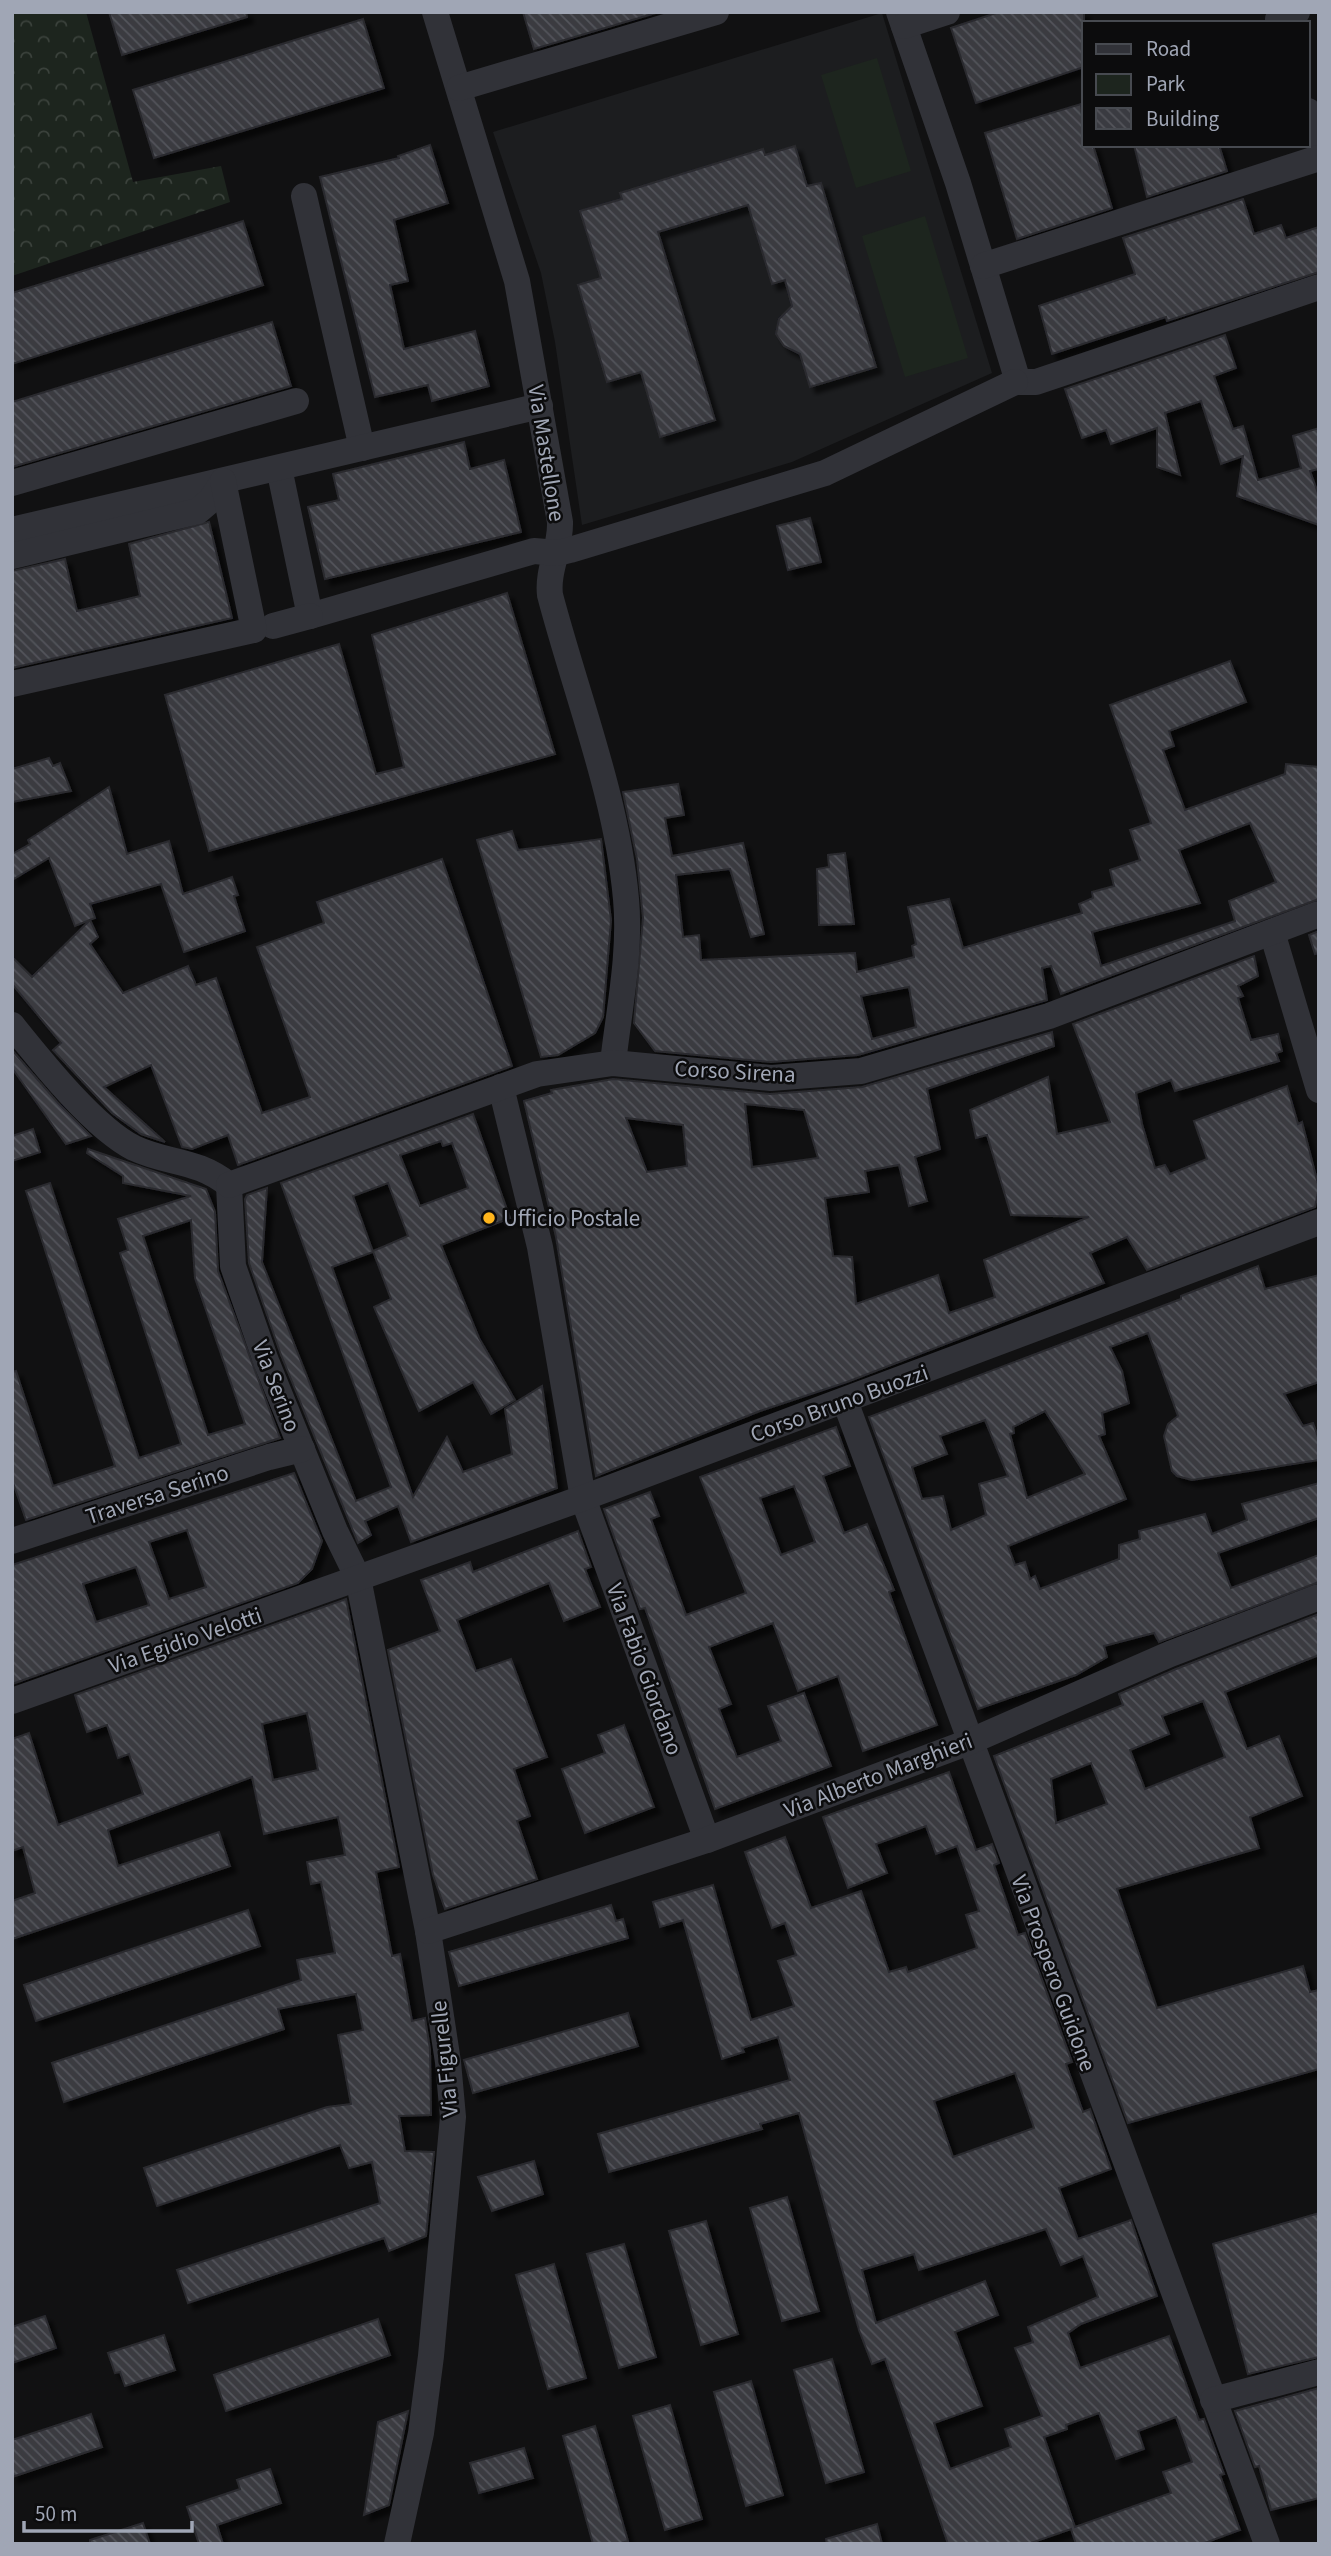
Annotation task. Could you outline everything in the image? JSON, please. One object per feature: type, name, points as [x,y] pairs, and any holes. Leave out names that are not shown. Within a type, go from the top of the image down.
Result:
[{"type":"street","name":"Via Mastellone","points":[[435,12],[517,281],[560,522],[558,553],[548,578],[550,595],[592,736],[626,897],[627,932],[613,1063]]},
{"type":"street","points":[[459,89],[716,12]]},
{"type":"street","points":[[947,12],[901,19],[983,267],[1016,374],[1015,382]]},
{"type":"street","points":[[1310,117],[1319,142]]},
{"type":"street","points":[[983,267],[1319,158]]},
{"type":"street","points":[[304,196],[362,448]]},
{"type":"street","points":[[273,626],[534,551],[558,553],[825,473],[1015,382],[1035,382],[1319,287]]},
{"type":"street","points":[[12,483],[296,401]]},
{"type":"street","points":[[12,530],[540,406]]},
{"type":"street","points":[[279,468],[310,616]]},
{"type":"street","points":[[12,556],[198,511],[211,500],[223,481]]},
{"type":"street","points":[[12,684],[254,630],[223,481]]},
{"type":"street","name":"Corso Sirena","points":[[229,1185],[537,1074],[613,1063],[771,1078],[861,1071],[1049,1016],[1319,914]]},
{"type":"street","points":[[1272,932],[1319,1090]]},
{"type":"street","points":[[12,1025],[110,1134],[136,1149],[211,1170],[229,1185]]},
{"type":"street","name":"Via Fabio Giordano","points":[[501,1087],[540,1247],[583,1498],[707,1840]]},
{"type":"street","name":"Via Serino","points":[[229,1185],[233,1266],[266,1361],[335,1531],[358,1578]]},
{"type":"street","name":"Corso Bruno Buozzi","points":[[358,1578],[845,1402],[1319,1222]]},
{"type":"street","points":[[1285,1234],[1319,1240]]},
{"type":"street","name":"Via Prospero Guidone","points":[[845,1402],[1267,2544]]},
{"type":"street","name":"Traversa Serino","points":[[12,1541],[269,1457],[302,1449]]},
{"type":"street","name":"Via Egidio Velotti","points":[[12,1701],[358,1578]]},
{"type":"street","name":"Via Figurelle","points":[[358,1578],[428,1931],[448,2062],[453,2117],[428,2382],[421,2433],[397,2544]]},
{"type":"street","name":"Via Alberto Marghieri","points":[[428,1931],[707,1840],[969,1742],[1170,1654],[1319,1597]]},
{"type":"street","points":[[1213,2400],[1319,2372]]},
{"type":"shaded area","points":[[882,13],[992,373],[792,462],[582,525],[555,342],[541,273],[493,132]]},
{"type":"green space","points":[[12,12],[86,12],[133,182],[221,166],[230,202],[12,276]]},
{"type":"green space","points":[[877,58],[911,171],[856,188],[821,75]]},
{"type":"green space","points":[[925,216],[968,358],[905,377],[862,236]]},
{"type":"building","points":[[109,12],[246,12],[247,17],[122,55]]},
{"type":"building","points":[[523,12],[656,12],[656,13],[534,49]]},
{"type":"building","points":[[999,12],[1084,12],[1082,68],[976,103],[951,28]]},
{"type":"building","points":[[363,19],[384,88],[154,158],[133,90]]},
{"type":"building","points":[[1081,104],[1082,147],[1094,147],[1112,208],[1017,239],[985,133]]},
{"type":"building","points":[[430,145],[448,203],[394,220],[408,281],[390,285],[404,349],[475,331],[489,386],[432,401],[428,385],[375,397],[320,177],[399,158],[398,156]]},
{"type":"building","points":[[795,146],[807,186],[821,183],[876,367],[810,387],[800,354],[784,346],[776,334],[779,319],[792,306],[785,280],[772,284],[748,205],[658,232],[715,420],[660,437],[641,372],[607,382],[578,285],[601,278],[580,211],[622,199],[620,193],[763,149],[765,155]]},
{"type":"building","points":[[1134,147],[1220,147],[1227,171],[1147,197]]},
{"type":"building","points":[[1243,199],[1254,234],[1281,225],[1286,238],[1319,227],[1319,272],[1167,321],[1166,317],[1052,354],[1039,306],[1135,274],[1123,238]]},
{"type":"building","points":[[243,221],[263,285],[12,364],[12,293]]},
{"type":"building","points":[[272,322],[291,386],[12,467],[12,402]]},
{"type":"building","points":[[1225,335],[1236,368],[1214,376],[1233,429],[1243,426],[1258,480],[1301,468],[1293,436],[1319,428],[1319,469],[1310,471],[1319,496],[1319,525],[1237,496],[1243,456],[1221,464],[1201,401],[1165,413],[1180,475],[1157,467],[1157,428],[1111,444],[1106,430],[1082,438],[1065,389]]},
{"type":"building","points":[[464,442],[470,469],[504,460],[521,532],[325,579],[308,507],[339,500],[333,474]]},
{"type":"building","points":[[810,518],[821,562],[788,570],[777,526]]},
{"type":"building","points":[[209,522],[232,618],[12,668],[12,571],[65,559],[77,611],[140,596],[129,544]]},
{"type":"building","points":[[507,593],[555,754],[209,851],[165,695],[339,644],[376,774],[404,767],[372,635]]},
{"type":"building","points":[[1230,661],[1246,702],[1169,731],[1174,746],[1163,750],[1185,810],[1285,774],[1286,764],[1319,767],[1319,899],[1061,994],[1051,966],[1042,968],[1047,1000],[858,1055],[771,1062],[655,1051],[634,1023],[643,918],[637,859],[623,792],[678,784],[684,815],[665,818],[672,856],[743,843],[764,934],[751,937],[730,869],[676,875],[683,937],[699,935],[701,960],[855,953],[857,972],[914,957],[912,946],[916,944],[908,907],[949,899],[963,948],[1082,913],[1079,904],[1093,898],[1092,892],[1114,886],[1110,870],[1140,860],[1130,830],[1151,823],[1110,705]],"holes":[[[1250,823],[1276,882],[1229,901],[1235,921],[1101,966],[1092,932],[1200,903],[1179,850]],[[909,987],[916,1027],[872,1039],[861,996]]]},
{"type":"building","points":[[49,758],[53,766],[60,763],[71,791],[12,802],[12,769]]},
{"type":"building","points":[[109,787],[127,854],[169,841],[183,894],[232,877],[238,895],[234,896],[245,931],[184,952],[161,884],[90,904],[95,918],[75,926],[49,858],[12,880],[12,854],[30,844],[28,840]]},
{"type":"building","points":[[512,831],[518,850],[601,839],[611,920],[603,1017],[595,1033],[558,1055],[541,1057],[477,840]]},
{"type":"building","points":[[845,853],[854,924],[819,925],[817,869],[829,867],[828,855]]},
{"type":"building","points":[[442,859],[512,1066],[238,1165],[228,1135],[192,1149],[182,1147],[151,1065],[104,1087],[165,1142],[141,1134],[112,1113],[53,1050],[61,1043],[12,984],[12,957],[32,977],[90,920],[98,937],[90,944],[123,993],[188,966],[196,985],[216,978],[262,1113],[310,1097],[257,947],[324,923],[317,902]]},
{"type":"building","points":[[1319,931],[1319,953],[1315,954],[1309,935]]},
{"type":"building","points":[[1254,956],[1258,976],[1238,986],[1243,996],[1238,998],[1251,1040],[1278,1034],[1282,1051],[1276,1053],[1279,1061],[1175,1091],[1171,1080],[1136,1093],[1142,1124],[1155,1168],[1165,1165],[1170,1174],[1207,1159],[1194,1121],[1287,1086],[1298,1124],[1302,1122],[1319,1188],[1315,1207],[1147,1270],[1127,1237],[1090,1253],[1104,1283],[847,1382],[760,1411],[596,1476],[556,1237],[524,1101],[552,1093],[551,1090],[613,1079],[770,1094],[862,1087],[1052,1032],[1054,1046],[927,1089],[940,1149],[915,1157],[927,1201],[909,1206],[899,1165],[865,1171],[869,1192],[825,1198],[833,1256],[852,1257],[856,1304],[938,1275],[949,1313],[995,1297],[984,1260],[1089,1217],[1011,1215],[987,1135],[976,1138],[970,1110],[1048,1077],[1057,1134],[1110,1122],[1073,1024]],"holes":[[[745,1104],[804,1110],[818,1158],[752,1167]],[[626,1118],[683,1125],[687,1166],[647,1172]]]},
{"type":"building","points":[[12,1050],[91,1136],[66,1144],[12,1068]]},
{"type":"building","points":[[473,1114],[510,1218],[441,1245],[479,1338],[515,1400],[491,1414],[473,1382],[419,1411],[374,1307],[391,1299],[373,1251],[408,1236],[388,1183],[353,1196],[373,1252],[332,1267],[413,1497],[447,1437],[463,1472],[512,1454],[505,1409],[542,1386],[557,1488],[411,1542],[398,1506],[365,1521],[371,1535],[358,1543],[281,1355],[249,1263],[245,1199],[247,1195],[267,1188],[262,1262],[356,1501],[391,1487],[281,1183]],"holes":[[[441,1141],[443,1146],[452,1143],[468,1188],[420,1206],[400,1155]]]},
{"type":"building","points":[[33,1129],[40,1152],[12,1161],[12,1136]]},
{"type":"building","points":[[88,1149],[206,1189],[215,1212],[218,1271],[280,1438],[26,1520],[12,1480],[12,1372],[16,1371],[53,1486],[115,1466],[26,1191],[50,1183],[139,1458],[181,1444],[120,1253],[128,1250],[118,1219],[191,1196],[123,1183],[123,1176],[87,1153]],"holes":[[[191,1220],[195,1278],[245,1424],[208,1435],[143,1236]]]},
{"type":"building","points":[[1258,1266],[1265,1289],[1319,1275],[1319,1382],[1284,1394],[1303,1426],[1313,1423],[1319,1440],[1319,1460],[1192,1480],[1177,1476],[1172,1471],[1164,1436],[1168,1424],[1178,1416],[1148,1333],[1110,1347],[1122,1371],[1129,1403],[1102,1413],[1105,1434],[1099,1436],[1126,1499],[1008,1546],[1015,1565],[1025,1562],[1030,1579],[1035,1576],[1040,1589],[1119,1559],[1119,1545],[1140,1539],[1139,1531],[1205,1514],[1212,1534],[1247,1520],[1242,1504],[1319,1483],[1319,1518],[1218,1553],[1231,1588],[1319,1555],[1319,1582],[1159,1642],[1154,1633],[1104,1646],[1107,1657],[1076,1675],[978,1709],[869,1417],[1181,1299],[1181,1296]],"holes":[[[1045,1411],[1085,1474],[1027,1498],[1010,1434],[1014,1433],[1013,1427]],[[985,1420],[1008,1476],[979,1484],[986,1515],[951,1530],[943,1496],[922,1499],[912,1467],[947,1454],[940,1436]]]},
{"type":"building","points":[[836,1427],[850,1466],[823,1476],[844,1533],[867,1524],[894,1590],[889,1592],[937,1725],[863,1751],[838,1676],[798,1691],[773,1623],[709,1647],[731,1704],[719,1709],[737,1757],[781,1741],[768,1706],[804,1693],[831,1766],[715,1809],[645,1608],[640,1609],[604,1509],[650,1492],[659,1516],[651,1519],[686,1615],[746,1593],[700,1477]],"holes":[[[794,1486],[815,1542],[781,1555],[760,1498]]]},
{"type":"building","points":[[294,1473],[322,1541],[312,1569],[298,1583],[12,1684],[12,1565]],"holes":[[[187,1530],[206,1587],[169,1599],[149,1542]],[[136,1567],[149,1605],[96,1622],[83,1584]]]},
{"type":"building","points":[[578,1531],[591,1567],[585,1569],[600,1607],[564,1621],[549,1583],[457,1620],[476,1671],[511,1659],[547,1757],[514,1769],[530,1816],[517,1821],[537,1879],[445,1909],[433,1875],[388,1650],[440,1631],[421,1580],[470,1562],[473,1572]]},
{"type":"building","points":[[346,1599],[399,1867],[376,1872],[392,1956],[400,1954],[412,2021],[425,2018],[430,2049],[431,2115],[399,2116],[405,2151],[434,2152],[426,2236],[389,2251],[384,2238],[188,2303],[177,2270],[380,2203],[372,2162],[349,2168],[340,2145],[157,2206],[144,2168],[327,2107],[351,2104],[338,2035],[363,2030],[356,1994],[278,2009],[284,2029],[64,2102],[52,2063],[301,1980],[297,1960],[335,1953],[321,1882],[311,1884],[307,1862],[345,1855],[338,1817],[264,1834],[252,1777],[108,1830],[118,1866],[219,1832],[230,1866],[12,1939],[12,1901],[35,1893],[23,1847],[12,1851],[12,1739],[29,1733],[58,1825],[143,1794],[129,1754],[118,1758],[107,1725],[87,1732],[75,1695]],"holes":[[[307,1713],[318,1770],[273,1780],[262,1724]]]},
{"type":"building","points":[[1319,1614],[1319,1655],[1225,1692],[1247,1749],[1279,1736],[1302,1796],[1250,1817],[1259,1848],[1117,1889],[1157,2008],[1303,1966],[1310,1992],[1319,1990],[1319,2069],[1128,2123],[994,1756],[1123,1705],[1119,1694]],"holes":[[[1203,1701],[1225,1757],[1145,1789],[1130,1750],[1169,1734],[1162,1716]],[[1091,1763],[1107,1804],[1056,1823],[1051,1779]]]},
{"type":"building","points":[[624,1725],[654,1807],[585,1833],[562,1769],[605,1753],[598,1735]]},
{"type":"building","points":[[949,1772],[976,1850],[992,1844],[999,1863],[994,1865],[1018,1935],[1025,1933],[1072,2062],[1066,2064],[1083,2112],[1090,2109],[1111,2169],[1059,2188],[1078,2239],[1131,2220],[1157,2296],[1081,2324],[1068,2333],[1080,2368],[1169,2336],[1199,2420],[1204,2419],[1240,2530],[1202,2544],[1076,2544],[1071,2529],[1028,2544],[948,2544],[885,2359],[872,2364],[859,2330],[799,2113],[760,2124],[762,2129],[609,2172],[598,2134],[790,2080],[778,2037],[742,2048],[744,2052],[722,2059],[683,1920],[660,1927],[653,1902],[713,1885],[751,2020],[794,2006],[778,1961],[796,1955],[785,1923],[772,1928],[745,1852],[785,1837],[811,1908],[861,1891],[889,1972],[906,1967],[908,1972],[977,1948],[966,1915],[979,1911],[957,1846],[936,1854],[926,1826],[876,1844],[887,1873],[848,1888],[823,1817]],"holes":[[[1015,2073],[1034,2128],[953,2157],[934,2101]],[[1046,2229],[1061,2265],[1083,2256],[1098,2297],[1028,2327],[1033,2342],[1015,2348],[1042,2416],[1005,2429],[1011,2447],[950,2469],[934,2423],[982,2406],[955,2332],[998,2315],[985,2281],[876,2323],[862,2270],[914,2254],[919,2270]],[[1099,2413],[1116,2459],[1144,2449],[1138,2431],[1176,2417],[1192,2462],[1163,2472],[1171,2493],[1075,2527],[1044,2437],[1067,2429],[1066,2425]]]},
{"type":"building","points":[[611,1905],[616,1921],[623,1919],[628,1938],[459,1986],[449,1952]]},
{"type":"building","points":[[248,1910],[260,1946],[36,2021],[24,1985]]},
{"type":"building","points":[[628,2013],[638,2046],[473,2093],[464,2060]]},
{"type":"building","points":[[534,2161],[543,2194],[492,2211],[478,2177]]},
{"type":"building","points":[[787,2197],[819,2311],[782,2321],[750,2208]]},
{"type":"building","points":[[1319,2213],[1319,2357],[1248,2374],[1213,2244]]},
{"type":"building","points":[[706,2221],[738,2334],[701,2345],[669,2231]]},
{"type":"building","points":[[624,2244],[656,2357],[619,2368],[587,2254]]},
{"type":"building","points":[[554,2264],[586,2378],[548,2389],[516,2275]]},
{"type":"building","points":[[45,2316],[56,2348],[12,2363],[12,2327]]},
{"type":"building","points":[[378,2319],[390,2355],[226,2411],[214,2375]]},
{"type":"building","points":[[164,2335],[175,2370],[125,2386],[120,2372],[115,2373],[108,2353]]},
{"type":"building","points":[[832,2359],[864,2472],[826,2483],[794,2370]]},
{"type":"building","points":[[751,2381],[783,2495],[746,2506],[714,2392]]},
{"type":"building","points":[[1319,2388],[1319,2498],[1271,2510],[1259,2466],[1255,2467],[1235,2411]]},
{"type":"building","points":[[670,2405],[702,2519],[665,2530],[633,2416]]},
{"type":"building","points":[[408,2411],[389,2505],[364,2515],[378,2422]]},
{"type":"building","points":[[91,2414],[102,2447],[12,2477],[12,2440]]},
{"type":"building","points":[[595,2426],[628,2541],[618,2544],[593,2544],[563,2436]]},
{"type":"building","points":[[524,2448],[533,2478],[479,2493],[470,2463]]},
{"type":"building","points":[[270,2469],[281,2503],[217,2525],[223,2544],[199,2544],[187,2507],[240,2489],[237,2480]]},
{"type":"building","points":[[143,2523],[150,2544],[90,2544],[90,2540]]},
{"type":"building","points":[[877,2524],[882,2544],[827,2544],[826,2539]]},
{"type":"place","name":"Ufficio Postale","points":[[489,1218]]}]
